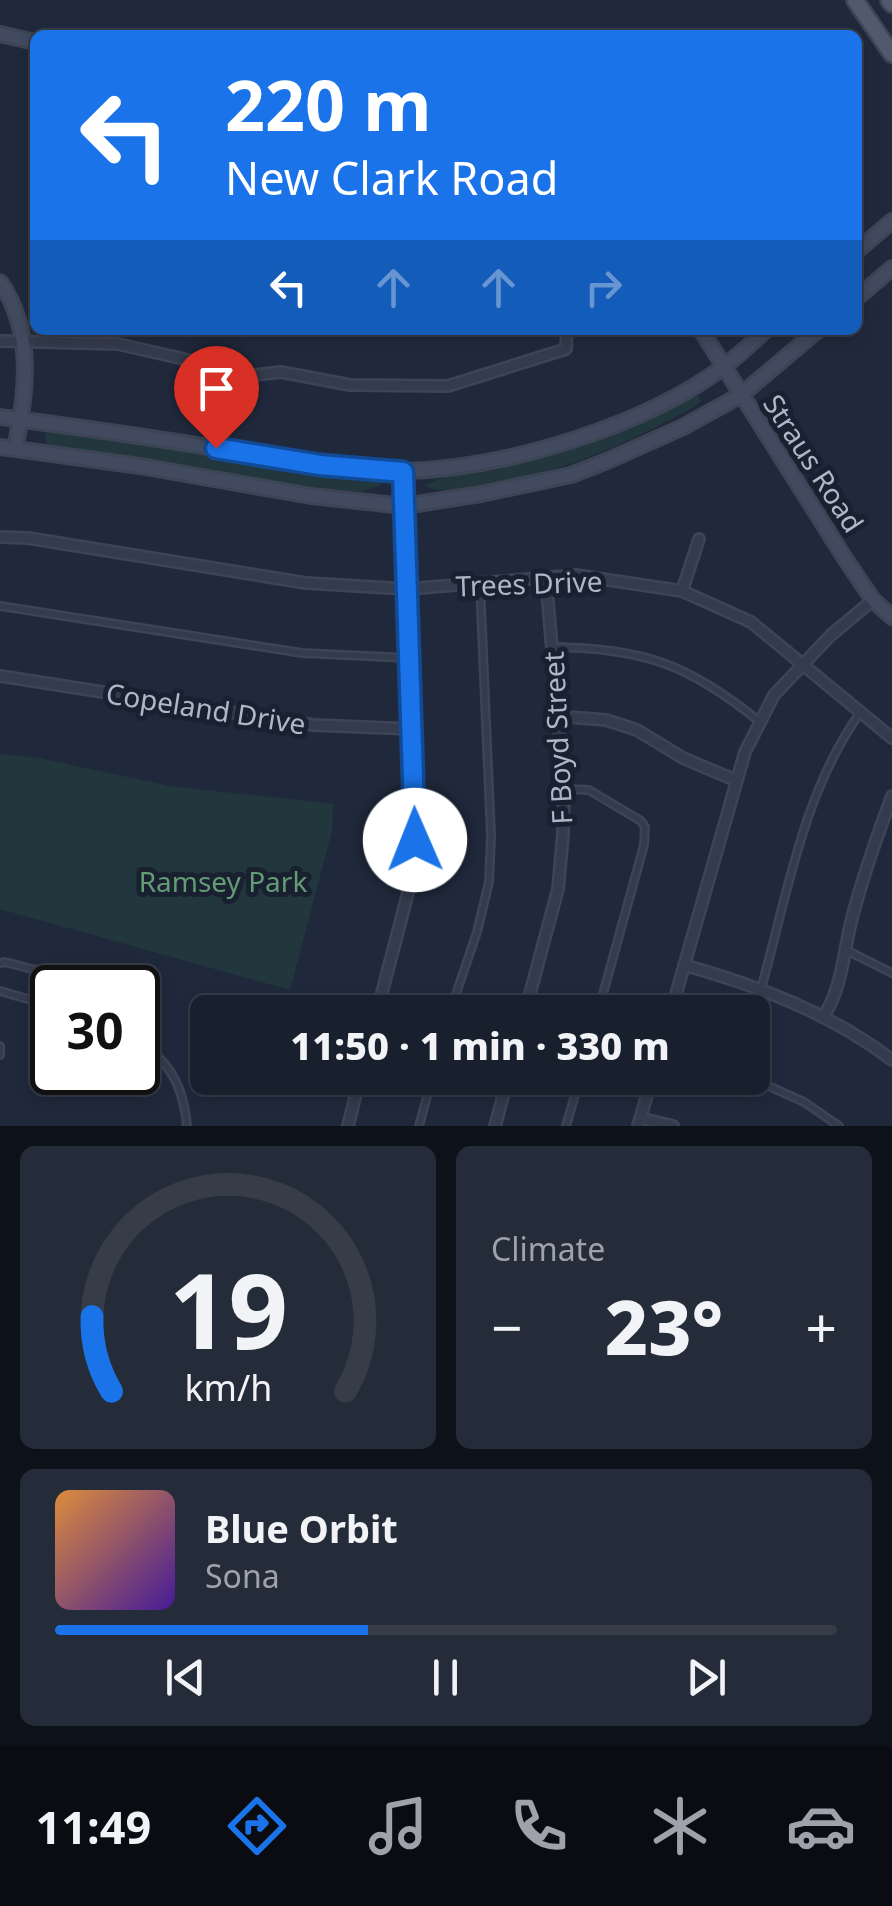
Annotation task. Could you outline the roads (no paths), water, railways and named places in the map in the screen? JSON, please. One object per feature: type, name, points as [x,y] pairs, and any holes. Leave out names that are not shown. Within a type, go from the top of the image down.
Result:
[{"type":"main road","points":[[855,0],[892,54]]},
{"type":"main road","points":[[0,34],[30,41]]},
{"type":"main road","points":[[862,246],[892,220]]},
{"type":"main road","points":[[862,294],[892,268]]},
{"type":"main road","points":[[0,282],[14,303],[25,341],[22,420],[16,448]]},
{"type":"main road","name":"Straus Road","points":[[704,335],[873,600],[892,617]]},
{"type":"main road","points":[[0,416],[320,465],[403,472],[479,463],[551,447],[652,408],[724,366],[760,335]]},
{"type":"main road","points":[[0,447],[311,496],[404,506],[572,474],[683,428],[741,396],[812,335]]},
{"type":"street","points":[[116,335],[118,344]]},
{"type":"street","points":[[0,341],[118,344],[254,375],[280,372],[350,385],[448,386],[566,349],[567,335]]},
{"type":"street","points":[[381,995],[410,885],[415,840],[403,472]]},
{"type":"street","name":"Trees Drive","points":[[0,537],[28,538],[306,582],[408,589],[576,575],[682,590],[751,622],[892,738]]},
{"type":"street","points":[[682,590],[699,538]]},
{"type":"street","name":"F Boyd Street","points":[[530,995],[558,889],[564,789],[546,579]]},
{"type":"street","points":[[675,995],[734,780],[760,722],[774,695],[831,636],[873,600]]},
{"type":"street","name":"Copeland Drive","points":[[0,676],[313,724],[413,730]]},
{"type":"street","points":[[556,716],[606,720],[637,730],[684,758],[734,780]]},
{"type":"street","points":[[824,1016],[842,977],[863,876],[892,796]]},
{"type":"street","points":[[684,965],[761,989],[824,1016],[892,1060]]},
{"type":"street","points":[[348,1126],[356,1095]]},
{"type":"street","points":[[494,1126],[503,1095]]},
{"type":"street","points":[[647,1095],[639,1122],[673,1126]]},
{"type":"lane","points":[[456,995],[489,882],[491,836],[480,582]]},
{"type":"lane","points":[[0,606],[302,653],[410,658]]},
{"type":"lane","points":[[552,647],[626,650],[671,664],[708,682],[760,722]]},
{"type":"lane","points":[[761,989],[812,804],[843,736],[860,713]]},
{"type":"lane","points":[[564,789],[590,790],[641,821],[644,827],[644,846],[603,995]]},
{"type":"lane","points":[[846,950],[892,973]]},
{"type":"lane","points":[[0,963],[30,968]]},
{"type":"lane","points":[[0,991],[30,1000]]},
{"type":"lane","points":[[0,1046],[0,1055]]},
{"type":"lane","points":[[160,1056],[184,1098],[186,1126]]},
{"type":"lane","points":[[770,1086],[804,1102],[839,1126]]},
{"type":"lane","points":[[419,1126],[427,1095]]},
{"type":"lane","points":[[566,1126],[575,1095]]},
{"type":"park label","name":"Ramsey Park","points":[[223,881]]}]
